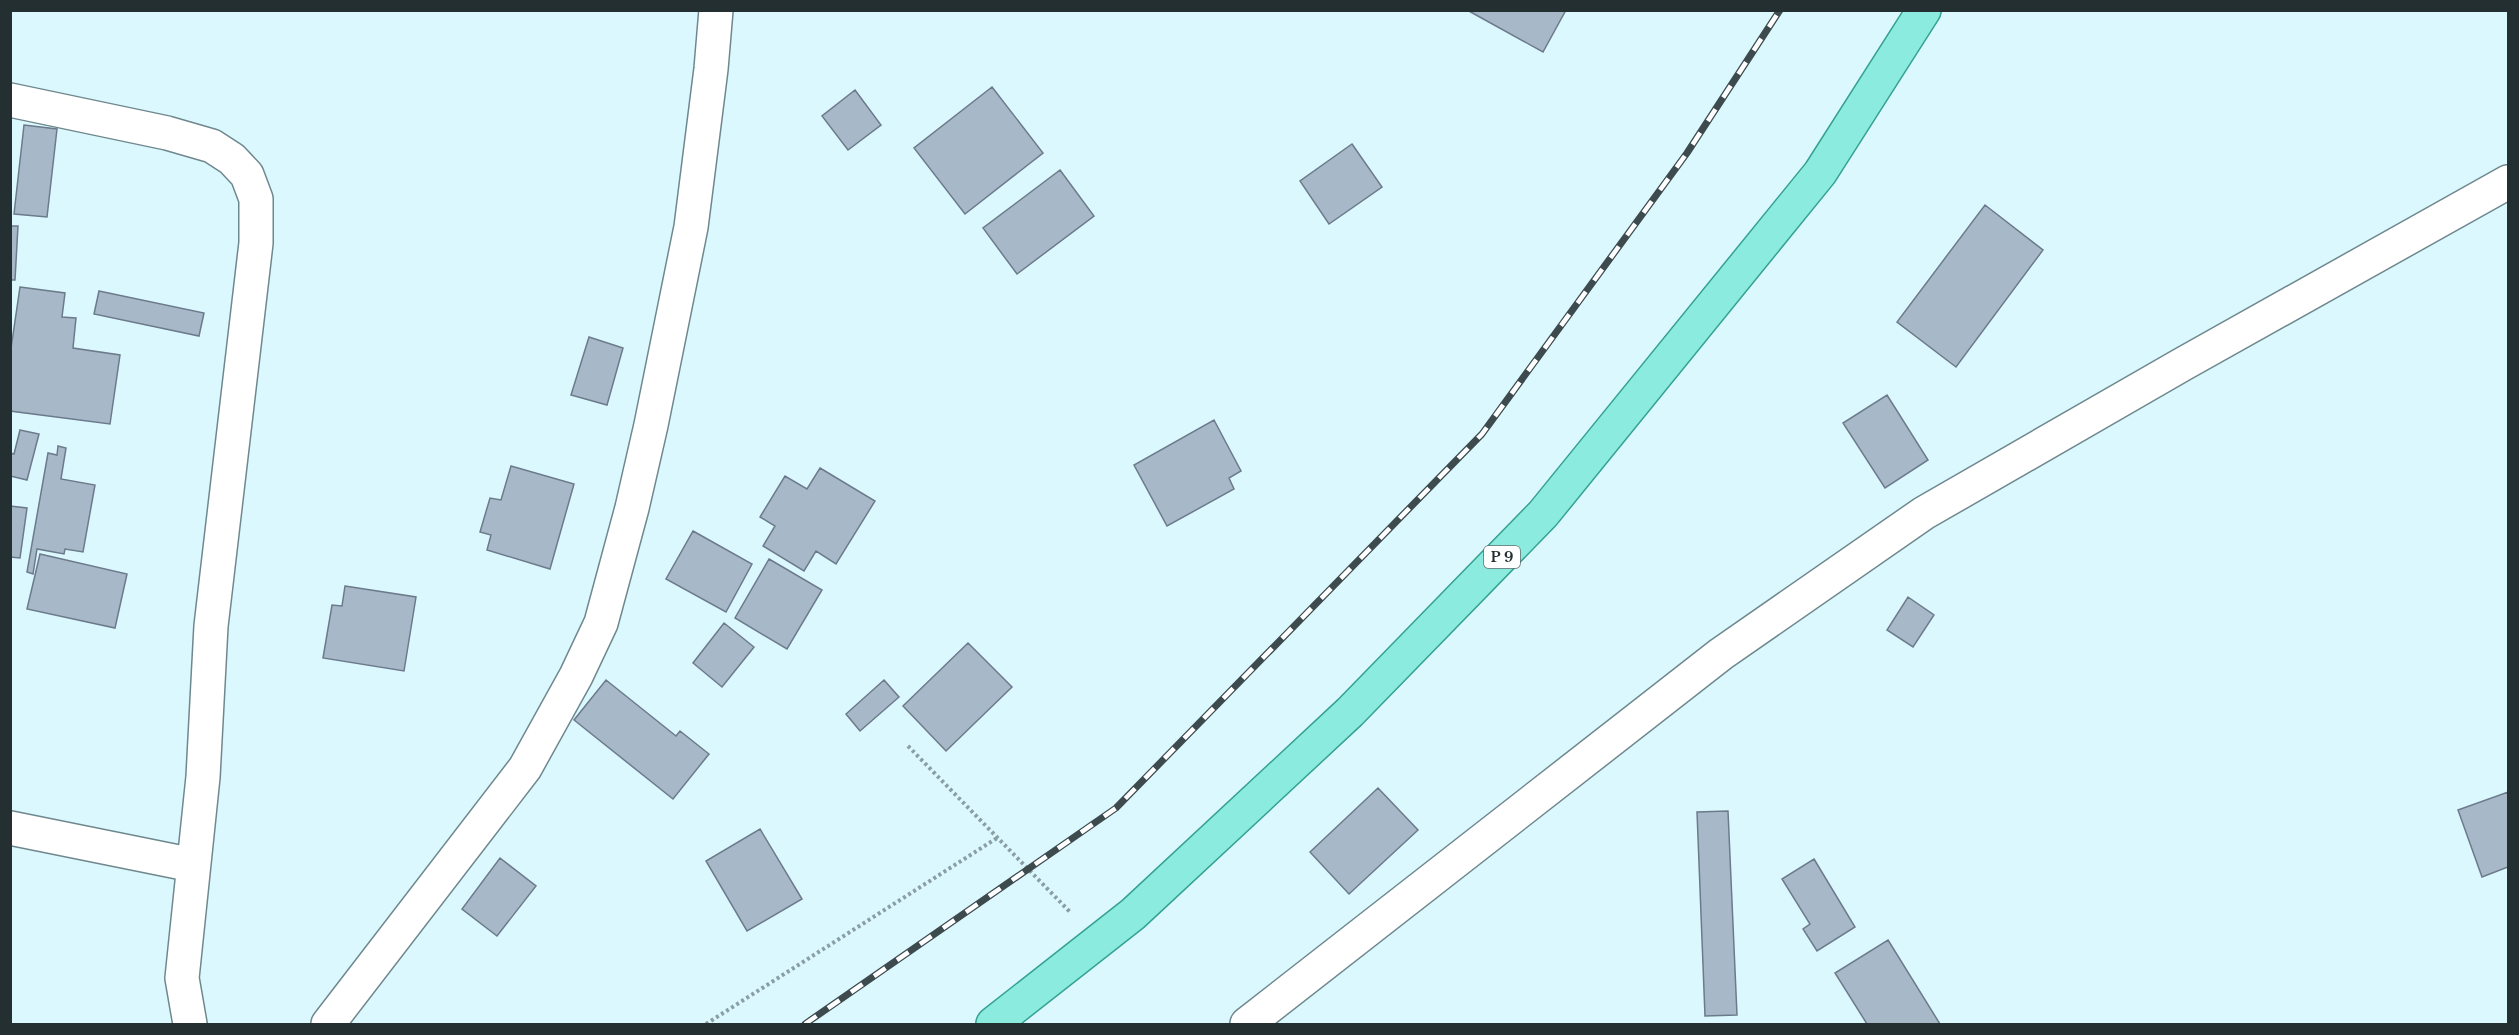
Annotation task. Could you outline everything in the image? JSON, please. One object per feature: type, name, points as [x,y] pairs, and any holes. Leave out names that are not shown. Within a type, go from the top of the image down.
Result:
[{"type":"main road","name":"P 9","points":[[993,1024],[1133,914],[1350,712],[1543,514],[1820,173],[1924,10]]},
{"type":"street","points":[[328,1024],[525,768],[576,676],[601,623],[646,446],[690,227],[711,69],[716,10]]},
{"type":"street","points":[[10,100],[167,133],[212,146],[232,159],[247,175],[256,199],[256,243],[211,626],[203,777],[182,978],[190,1024]]},
{"type":"street","points":[[1247,1024],[1721,654],[1924,513],[2183,364],[2508,182]]},
{"type":"street","points":[[10,828],[193,865]]},
{"type":"path","points":[[908,746],[1098,941]]},
{"type":"path","points":[[706,1024],[997,838]]},
{"type":"building","points":[[1467,10],[1566,10],[1543,52]]},
{"type":"building","points":[[992,87],[1043,153],[965,214],[914,148]]},
{"type":"building","points":[[855,90],[881,125],[848,150],[822,116]]},
{"type":"building","points":[[24,125],[57,129],[47,217],[14,214]]},
{"type":"building","points":[[1352,144],[1382,187],[1329,224],[1300,181]]},
{"type":"building","points":[[1060,170],[1094,216],[1017,274],[983,228]]},
{"type":"building","points":[[1985,205],[2043,250],[1956,367],[1897,322]]},
{"type":"building","points":[[10,226],[18,226],[15,280],[10,280]]},
{"type":"building","points":[[20,287],[65,293],[62,317],[76,318],[73,348],[120,355],[110,424],[10,411],[10,355]]},
{"type":"building","points":[[99,291],[204,313],[199,336],[94,314]]},
{"type":"building","points":[[589,337],[623,348],[607,405],[571,395]]},
{"type":"building","points":[[1887,395],[1928,460],[1885,488],[1843,423]]},
{"type":"building","points":[[1214,420],[1241,471],[1229,478],[1234,489],[1167,526],[1134,465]]},
{"type":"building","points":[[20,430],[39,434],[27,480],[10,476],[10,453],[14,454]]},
{"type":"building","points":[[58,446],[66,448],[61,479],[95,485],[83,552],[65,549],[64,554],[37,549],[33,574],[27,572],[48,453],[57,455]]},
{"type":"building","points":[[511,466],[574,484],[550,569],[487,550],[491,535],[480,532],[490,498],[501,500]]},
{"type":"building","points":[[820,468],[875,501],[836,564],[816,551],[804,571],[763,546],[775,526],[760,517],[785,476],[807,489]]},
{"type":"building","points":[[10,506],[27,508],[20,558],[10,557]]},
{"type":"building","points":[[693,531],[752,564],[726,612],[666,579]]},
{"type":"building","points":[[40,554],[127,574],[115,628],[27,609]]},
{"type":"building","points":[[769,559],[822,590],[787,649],[735,618]]},
{"type":"building","points":[[345,586],[416,597],[404,671],[323,658],[332,605],[342,606]]},
{"type":"building","points":[[1908,597],[1934,615],[1913,647],[1887,630]]},
{"type":"building","points":[[724,623],[754,647],[722,687],[693,663]]},
{"type":"building","points":[[968,643],[1012,687],[946,751],[903,706]]},
{"type":"building","points":[[606,680],[676,736],[680,731],[709,754],[673,799],[574,720]]},
{"type":"building","points":[[884,680],[899,697],[860,731],[846,714]]},
{"type":"building","points":[[1378,788],[1418,830],[1349,894],[1310,852]]},
{"type":"building","points":[[2508,792],[2508,867],[2482,877],[2458,810]]},
{"type":"building","points":[[1728,811],[1737,1015],[1705,1016],[1697,812]]},
{"type":"building","points":[[760,829],[802,899],[747,931],[706,861]]},
{"type":"building","points":[[500,858],[536,886],[497,936],[462,909]]},
{"type":"building","points":[[1814,859],[1855,927],[1817,951],[1803,929],[1810,924],[1782,879]]},
{"type":"building","points":[[1888,940],[1940,1024],[1867,1024],[1835,973]]},
{"type":"railway","points":[[805,1024],[1116,808],[1482,434],[1687,153],[1780,10]]}]
